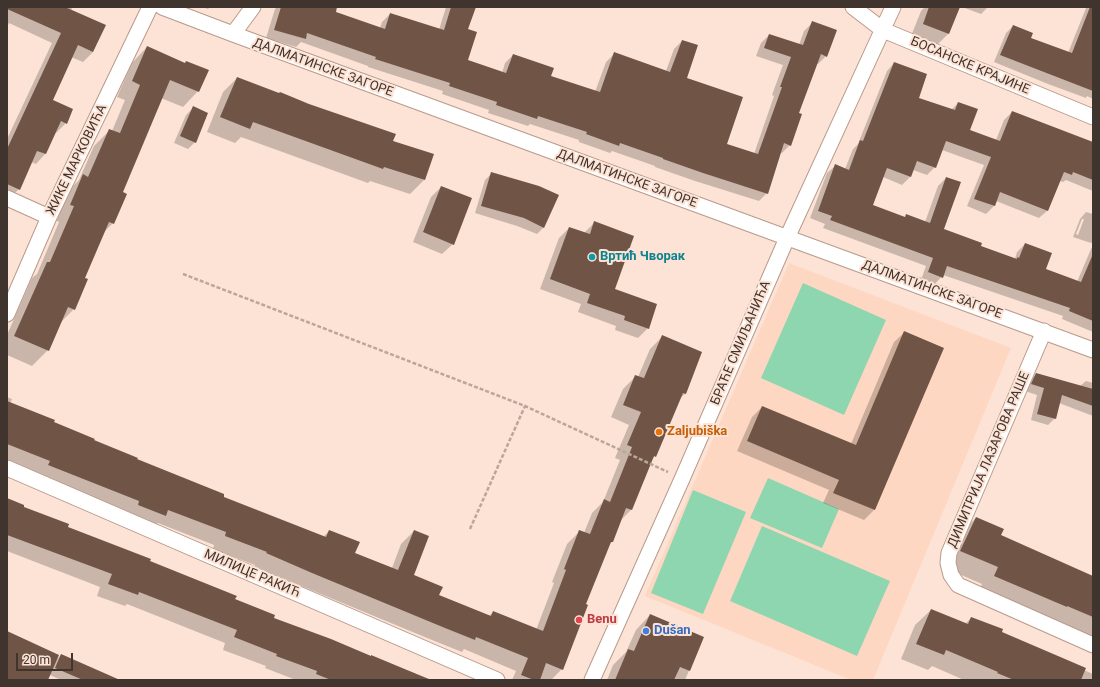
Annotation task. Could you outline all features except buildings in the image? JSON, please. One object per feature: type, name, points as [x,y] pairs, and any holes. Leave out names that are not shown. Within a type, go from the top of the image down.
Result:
[{"type":"street","name":"ЖИКЕ МАРКОВИЋА","points":[[7,314],[49,217],[150,7]]},
{"type":"street","name":"ДАЛМАТИНСКЕ ЗАГОРЕ","points":[[162,7],[1093,350]]},
{"type":"street","points":[[233,34],[254,7]]},
{"type":"street","name":"БОСАНСКЕ КРАЈИНЕ","points":[[852,7],[883,30],[1093,117]]},
{"type":"street","name":"БРАЋЕ СМИЉАНИЋА","points":[[592,680],[682,479],[787,238],[893,7]]},
{"type":"street","points":[[7,198],[49,217]]},
{"type":"street","name":"ДИМИТРИЈА ЛАЗАРОВА РАШЕ","points":[[1044,331],[949,553],[948,563],[951,575],[958,586],[1093,645]]},
{"type":"street","name":"МИЛИЦЕ РАКИЋ","points":[[7,468],[497,680]]},
{"type":"path","points":[[183,274],[525,406],[682,479]]},
{"type":"path","points":[[470,529],[525,406]]},
{"type":"shaded area","points":[[789,263],[1011,348],[873,680],[851,680],[645,596]]},
{"type":"green space","points":[[803,283],[886,320],[844,415],[761,378]]},
{"type":"green space","points":[[768,478],[839,509],[822,548],[750,518]]},
{"type":"green space","points":[[693,490],[746,512],[703,614],[651,593]]},
{"type":"green space","points":[[762,526],[890,581],[857,656],[730,601]]},
{"type":"place","name":"Вртић Чворак","points":[[592,257]]},
{"type":"place","name":"Zaljubiška","points":[[659,432]]},
{"type":"place","name":"Benu","points":[[579,620]]},
{"type":"place","name":"Dušan","points":[[646,631]]}]
